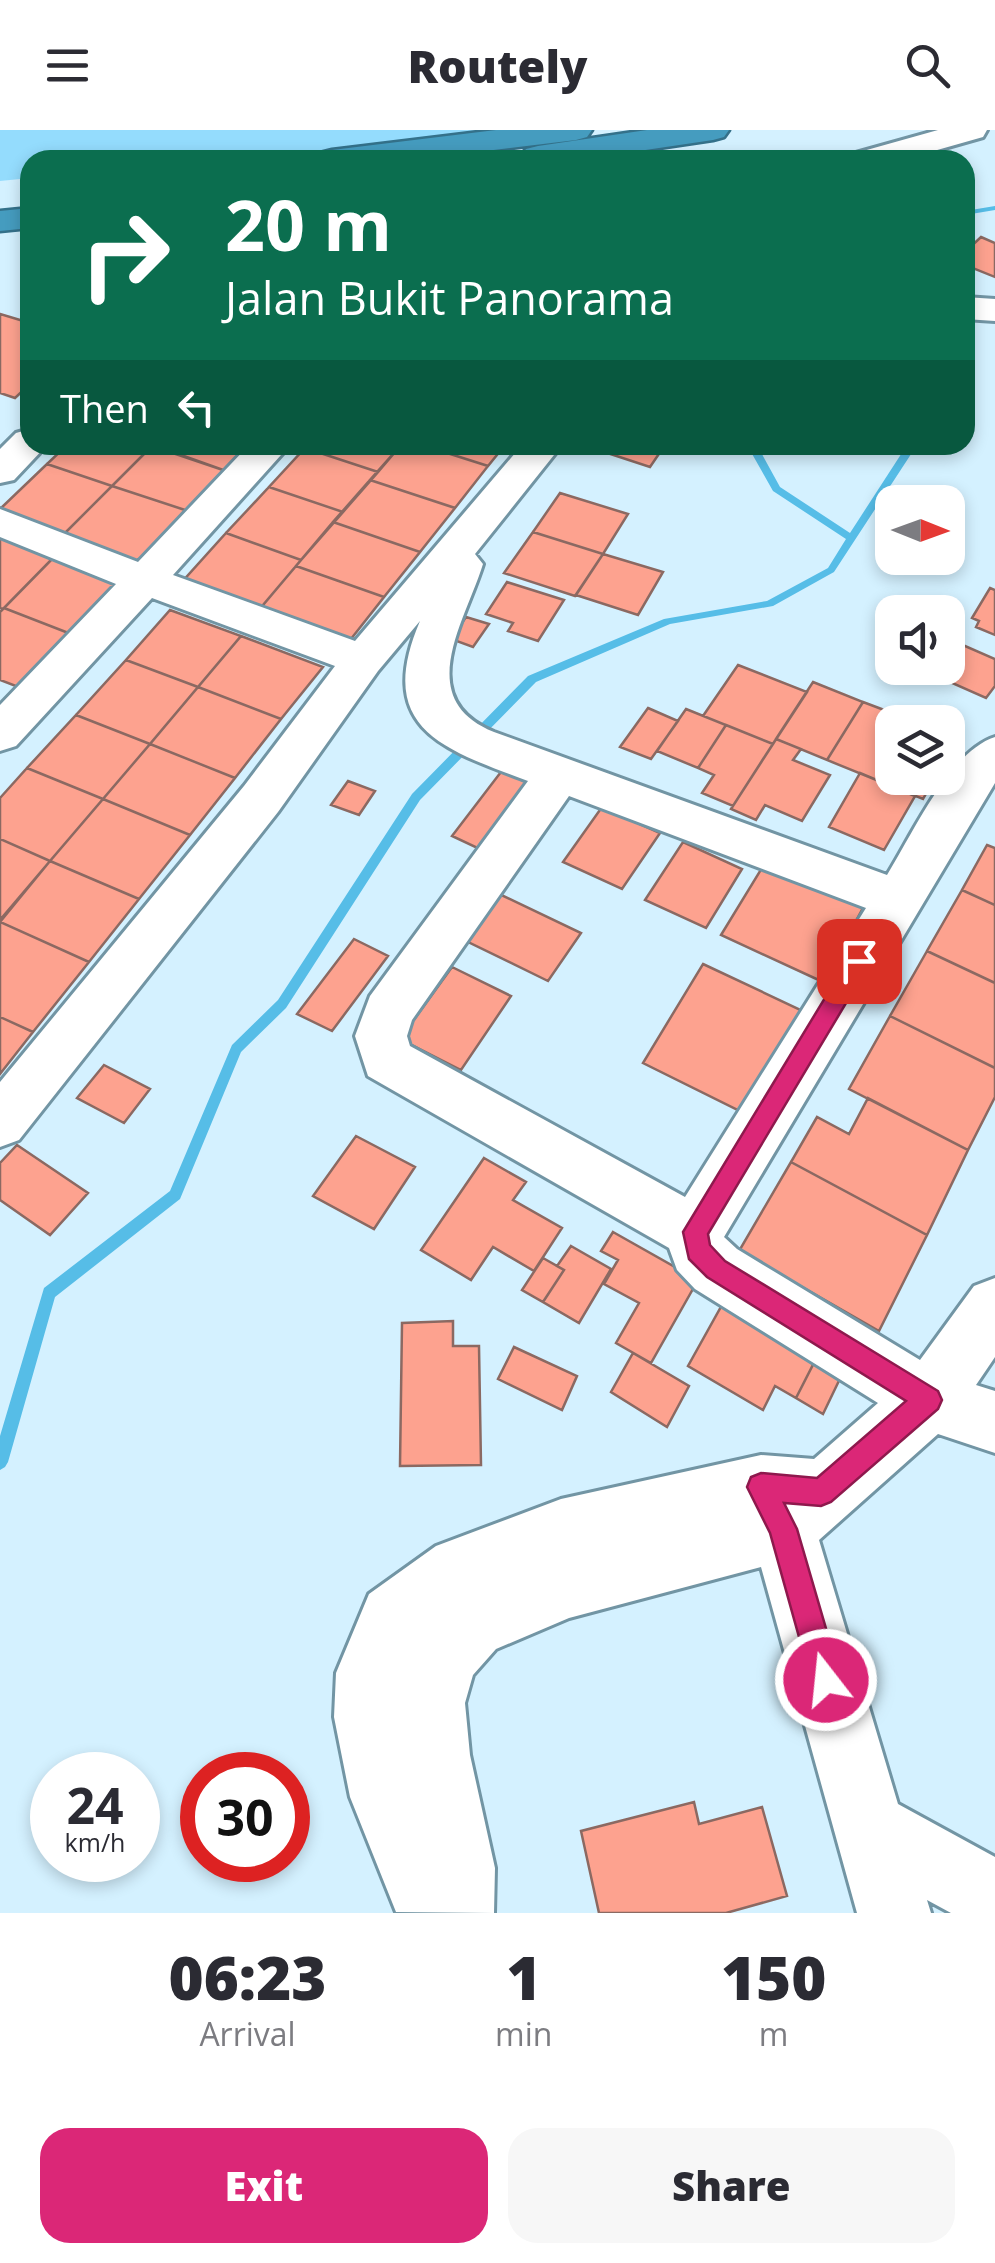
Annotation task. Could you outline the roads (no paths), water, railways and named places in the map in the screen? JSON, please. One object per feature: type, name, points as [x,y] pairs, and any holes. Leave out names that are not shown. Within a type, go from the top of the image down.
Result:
[{"type":"highway","points":[[413,150],[576,130]]},
{"type":"highway","points":[[575,150],[713,130]]},
{"type":"street","points":[[902,150],[972,130]]},
{"type":"street","points":[[0,471],[20,451]]},
{"type":"street","points":[[0,734],[262,455]]},
{"type":"street","points":[[0,1123],[249,814],[363,660],[535,455]]},
{"type":"street","points":[[0,522],[144,580],[363,660]]},
{"type":"street","points":[[461,543],[460,574],[428,650],[426,676],[432,706],[454,732],[504,754],[898,898]]},
{"type":"street","points":[[995,754],[972,778],[696,1232],[698,1251],[716,1269],[928,1400],[995,1422]]},
{"type":"street","points":[[560,773],[388,1012],[381,1036],[387,1060],[696,1232]]},
{"type":"street","points":[[457,1913],[459,1868],[435,1755],[431,1703],[443,1657],[472,1625],[566,1585],[788,1503],[928,1400],[995,1306]]},
{"type":"street","points":[[788,1503],[894,1913]]},
{"type":"street","points":[[440,1913],[422,1886],[386,1797],[368,1717],[370,1673],[393,1618],[458,1569],[561,1532],[788,1503]]},
{"type":"street","points":[[870,1828],[995,1897]]},
{"type":"waterway","points":[[975,211],[995,208]]},
{"type":"waterway","points":[[757,455],[776,489],[852,538]]},
{"type":"waterway","points":[[852,538],[906,455]]},
{"type":"waterway","points":[[0,1462],[49,1293],[175,1195],[236,1049],[282,1004],[416,797],[532,679],[668,621],[769,604],[831,570],[852,538]]}]
